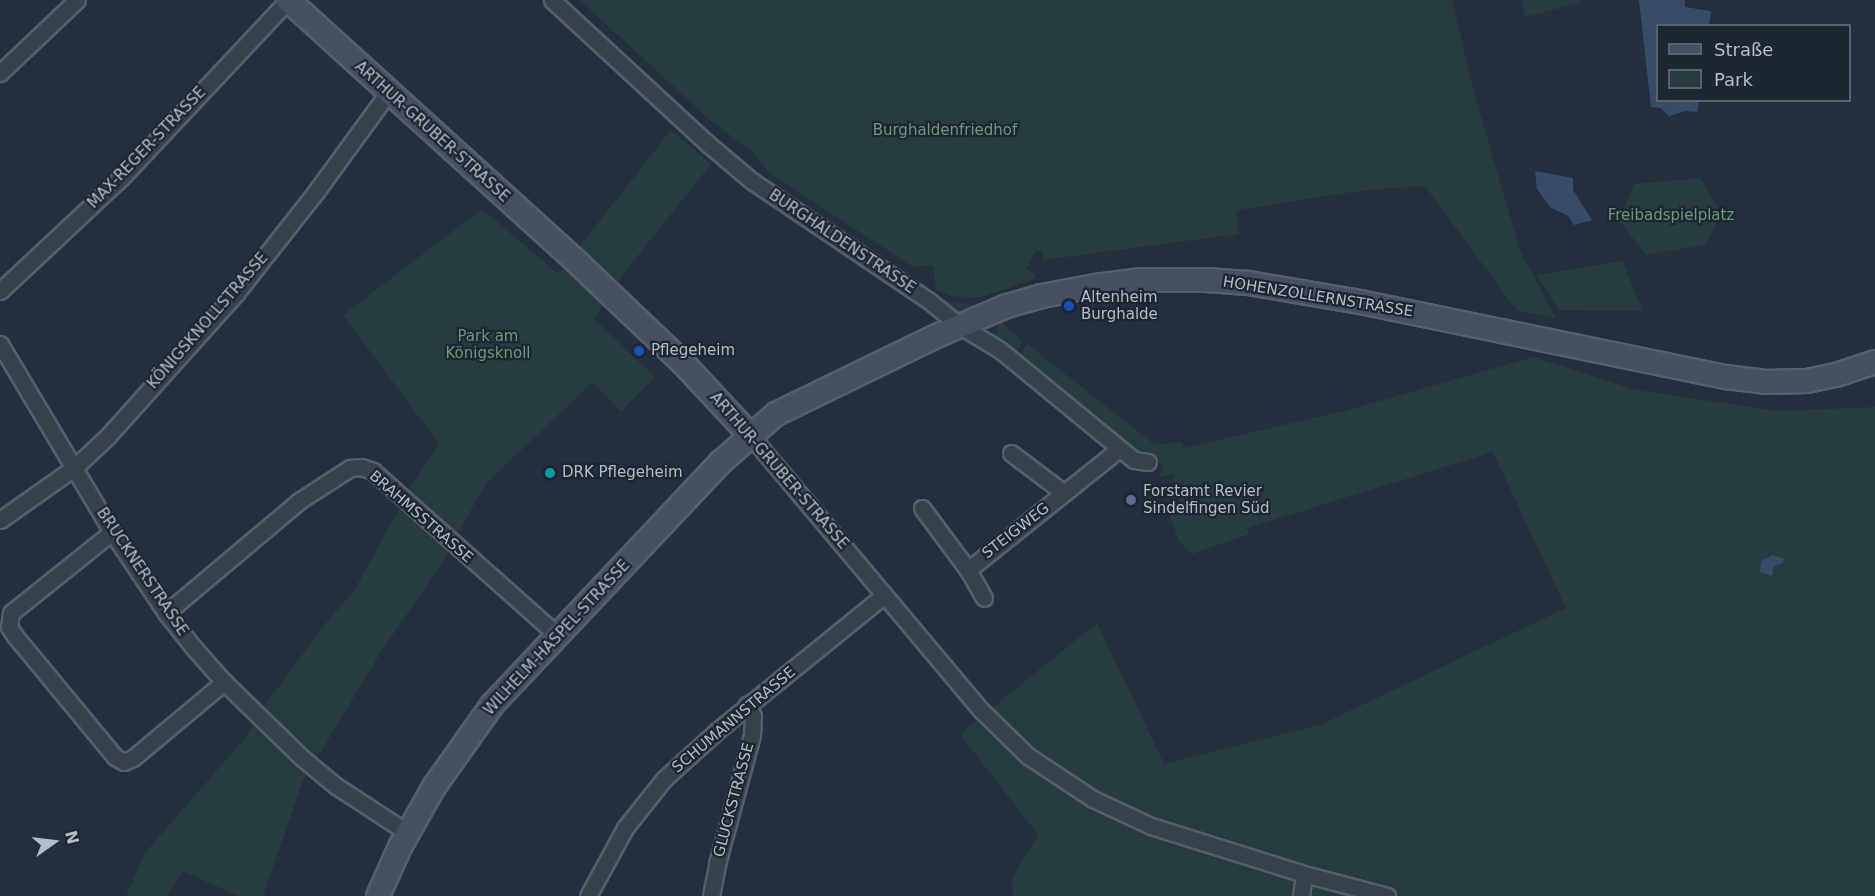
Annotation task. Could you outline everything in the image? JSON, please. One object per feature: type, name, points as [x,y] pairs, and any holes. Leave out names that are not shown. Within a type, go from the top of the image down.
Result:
[{"type":"street","points":[[0,73],[77,0]]},
{"type":"street","name":"ARTHUR-GRUBER-STRASSE","points":[[288,0],[587,271],[683,363],[750,435],[982,711],[1028,756],[1093,798],[1152,826],[1304,874],[1387,896]]},
{"type":"street","name":"MAX-REGER-STRASSE","points":[[0,291],[123,176],[288,0]]},
{"type":"street","name":"BURGHALDENSTRASSE","points":[[552,0],[707,143],[752,181],[928,300],[959,325],[1000,350],[1134,460],[1148,462]]},
{"type":"street","name":"KÖNIGSKNOLLSTRASSE","points":[[0,520],[75,467],[108,436],[237,292],[315,193],[388,93]]},
{"type":"street","name":"HOHENZOLLERNSTRASSE","points":[[750,435],[776,414],[959,325],[1042,296],[1141,280],[1206,279],[1360,302],[1726,377],[1764,382],[1807,381],[1836,375],[1875,362]]},
{"type":"street","name":"BRUCKNERSTRASSE","points":[[0,344],[112,532],[166,613],[224,682],[301,757],[336,786],[408,832]]},
{"type":"street","name":"WILHELM-HASPEL-STRASSE","points":[[378,896],[408,832],[434,787],[492,705],[714,468],[750,435]]},
{"type":"street","name":"STEIGWEG","points":[[968,570],[1119,449]]},
{"type":"street","name":"STEIGWEG","points":[[1011,453],[1064,493]]},
{"type":"street","name":"BRAHMSSTRASSE","points":[[166,613],[299,501],[350,468],[361,467],[373,471],[557,635]]},
{"type":"street","name":"STEIGWEG","points":[[922,508],[968,570],[984,598]]},
{"type":"street","points":[[112,532],[12,613],[9,627],[15,636],[115,757],[124,762],[133,758],[224,682]]},
{"type":"street","name":"SCHUMANNSTRASSE","points":[[588,896],[625,828],[664,779],[747,705],[884,595]]},
{"type":"street","name":"GLUCKSTRASSE","points":[[711,896],[717,864],[752,735],[753,716],[747,705]]},
{"type":"street","points":[[1301,896],[1304,874]]},
{"type":"green space","name":"Burghaldenfriedhof","points":[[580,0],[1452,0],[1474,92],[1520,251],[1556,318],[1517,311],[1425,186],[1366,190],[1236,210],[1239,234],[1043,260],[1042,250],[1036,251],[1026,269],[1035,274],[1035,279],[978,298],[951,296],[936,290],[933,265],[913,267],[768,172],[755,154],[710,120]]},
{"type":"green space","points":[[1521,0],[1579,0],[1579,3],[1525,17]]},
{"type":"green space","name":"Park am Königsknoll","points":[[671,130],[711,164],[624,273],[594,319],[655,377],[621,412],[593,382],[486,483],[440,566],[382,650],[302,783],[263,896],[238,896],[183,871],[167,896],[126,896],[145,853],[245,738],[262,709],[326,623],[354,591],[411,487],[439,444],[343,315],[482,209],[558,274]]},
{"type":"green space","name":"Freibadspielplatz","points":[[1700,178],[1722,214],[1705,245],[1646,255],[1619,220],[1634,184]]},
{"type":"green space","points":[[1622,261],[1643,311],[1559,310],[1536,275]]},
{"type":"green space","points":[[935,296],[948,302],[982,306],[957,313],[945,307]]},
{"type":"green space","points":[[999,323],[1023,341],[1015,353],[995,337]]},
{"type":"green space","points":[[1027,344],[1155,445],[1182,442],[1184,448],[1344,411],[1533,357],[1636,390],[1778,411],[1875,407],[1875,896],[1013,896],[1011,881],[1038,835],[960,734],[1097,623],[1164,764],[1320,725],[1566,608],[1493,452],[1247,528],[1249,534],[1192,554],[1179,541],[1167,509],[1180,506],[1173,474],[1160,477],[1163,465],[1129,447],[1019,357]]},
{"type":"water","points":[[1639,0],[1685,0],[1685,7],[1711,11],[1709,24],[1656,24],[1656,102],[1699,102],[1697,112],[1685,111],[1669,116],[1661,108],[1651,107]]},
{"type":"water","points":[[1535,171],[1573,178],[1573,190],[1592,220],[1574,225],[1568,216],[1550,207],[1537,189]]},
{"type":"water","points":[[1773,555],[1784,559],[1783,563],[1774,566],[1772,576],[1760,572],[1761,561]]},
{"type":"place","name":"Altenheim Burghalde","points":[[1069,306]]},
{"type":"place","name":"Pflegeheim","points":[[639,351]]},
{"type":"place","name":"DRK Pflegeheim","points":[[550,473]]},
{"type":"place","name":"Forstamt Revier Sindelfingen Süd","points":[[1131,500]]}]
